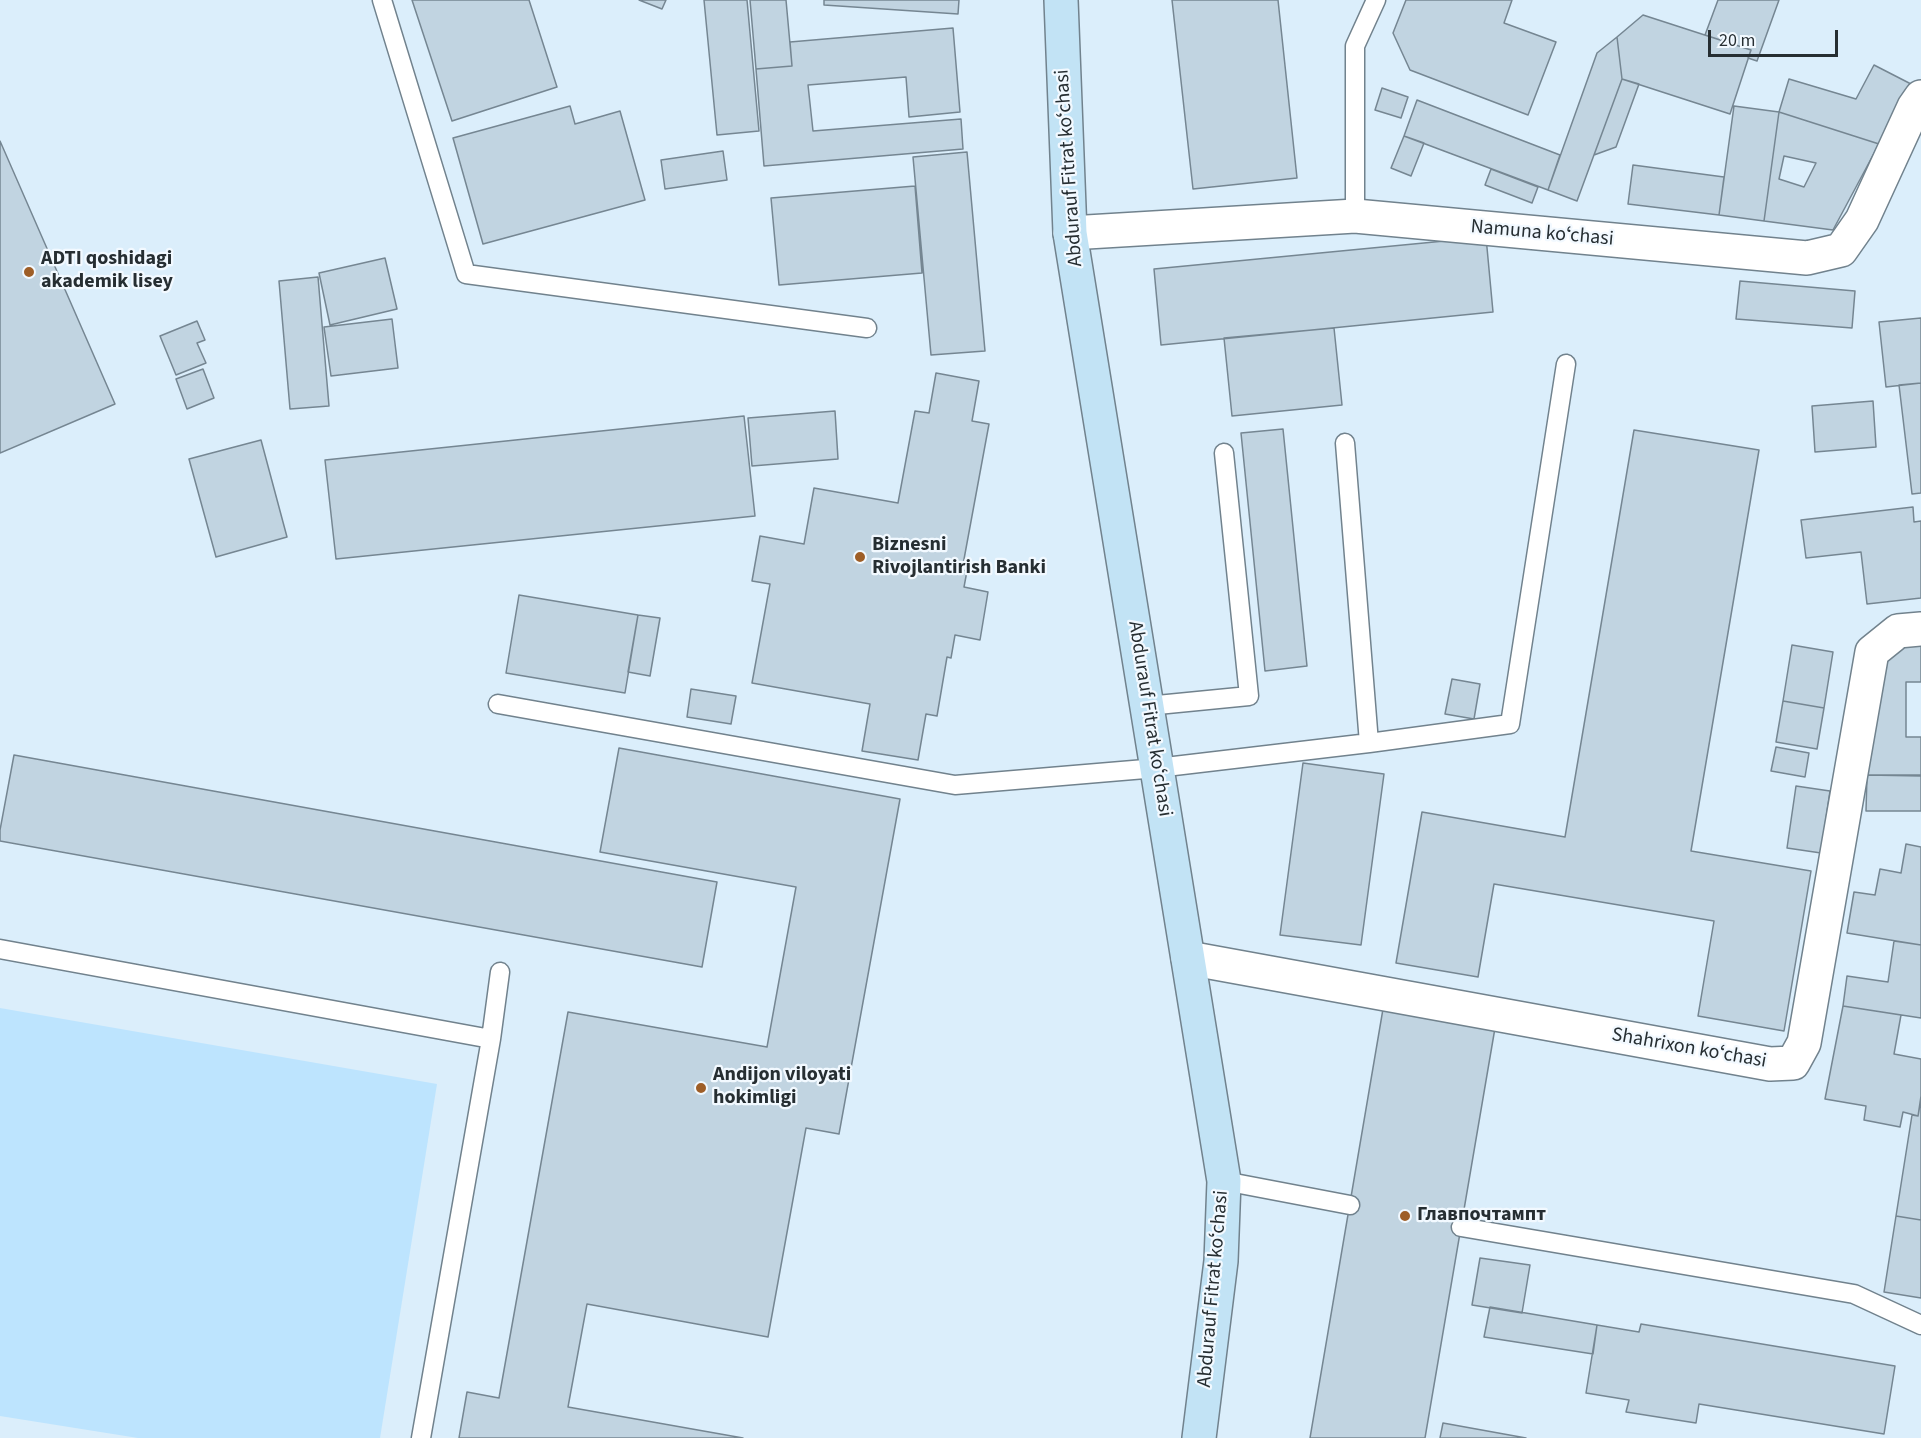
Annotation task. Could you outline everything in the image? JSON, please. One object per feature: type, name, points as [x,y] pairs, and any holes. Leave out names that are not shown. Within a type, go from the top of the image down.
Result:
[{"type":"main road","name":"Abdurauf Fitrat koʻchasi","points":[[1061,0],[1070,233],[1224,1181],[1221,1261],[1199,1438]]},
{"type":"street","name":"Namuna koʻchasi","points":[[1070,233],[1355,216],[1807,258],[1841,250],[1862,220],[1914,108],[1921,98]]},
{"type":"street","name":"Shahrixon koʻchasi","points":[[1188,958],[1770,1064],[1792,1063],[1804,1043],[1872,652],[1898,632],[1921,629]]},
{"type":"lane","points":[[382,0],[466,274],[867,328]]},
{"type":"lane","points":[[1355,216],[1355,46],[1376,0]]},
{"type":"lane","points":[[498,704],[955,785],[1157,768],[1510,724],[1566,364]]},
{"type":"lane","points":[[1345,443],[1369,743]]},
{"type":"lane","points":[[1147,706],[1249,696],[1224,453]]},
{"type":"lane","points":[[0,949],[491,1039]]},
{"type":"lane","points":[[421,1438],[491,1039],[500,972]]},
{"type":"lane","points":[[1224,1181],[1350,1205]]},
{"type":"lane","points":[[1461,1227],[1854,1294],[1921,1325]]},
{"type":"shaded area","points":[[0,1008],[437,1084],[380,1438],[138,1438],[0,1416]]},
{"type":"building","points":[[412,0],[529,0],[557,87],[452,121]]},
{"type":"building","points":[[639,0],[666,0],[662,9]]},
{"type":"building","points":[[704,0],[747,0],[759,131],[717,135]]},
{"type":"building","points":[[750,0],[786,0],[792,66],[756,69]]},
{"type":"building","points":[[824,0],[959,0],[958,14],[824,5]]},
{"type":"building","points":[[1172,0],[1278,0],[1297,178],[1193,189]]},
{"type":"building","points":[[1406,0],[1512,0],[1504,23],[1556,42],[1528,115],[1410,70],[1393,33]]},
{"type":"building","points":[[1718,0],[1779,0],[1757,61],[1748,58],[1751,50],[1705,35]]},
{"type":"building","points":[[1643,15],[1751,50],[1730,114],[1622,79],[1617,37]]},
{"type":"building","points":[[953,28],[960,112],[909,117],[906,77],[808,85],[813,131],[961,119],[963,149],[764,166],[756,69],[792,66],[790,42]]},
{"type":"building","points":[[1617,37],[1622,79],[1577,201],[1548,190],[1597,53]]},
{"type":"building","points":[[1874,65],[1911,84],[1879,144],[1779,112],[1789,79],[1856,99]]},
{"type":"building","points":[[1622,79],[1639,84],[1616,147],[1594,155]]},
{"type":"building","points":[[1382,88],[1408,97],[1401,118],[1375,110]]},
{"type":"building","points":[[1417,100],[1560,155],[1548,190],[1404,136]]},
{"type":"building","points":[[570,106],[575,124],[620,111],[645,200],[483,244],[453,138]]},
{"type":"building","points":[[1734,106],[1779,112],[1764,221],[1719,215]]},
{"type":"building","points":[[1779,112],[1879,144],[1833,230],[1764,221]],"holes":[[[1784,156],[1816,163],[1804,187],[1779,179]]]},
{"type":"building","points":[[1404,136],[1424,143],[1411,176],[1391,168]]},
{"type":"building","name":"ADTI qoshidagi akademik lisey","points":[[0,141],[115,404],[0,453]]},
{"type":"building","points":[[723,151],[727,180],[665,189],[661,160]]},
{"type":"building","points":[[967,152],[985,351],[931,355],[913,157]]},
{"type":"building","points":[[1633,165],[1724,177],[1719,215],[1628,204]]},
{"type":"building","points":[[1491,169],[1538,187],[1532,203],[1485,185]]},
{"type":"building","points":[[915,186],[922,273],[779,285],[771,198]]},
{"type":"building","points":[[1486,237],[1493,312],[1161,345],[1154,269]]},
{"type":"building","points":[[385,258],[397,309],[330,325],[319,273]]},
{"type":"building","points":[[318,277],[329,406],[290,409],[279,281]]},
{"type":"building","points":[[1740,281],[1855,291],[1852,328],[1736,319]]},
{"type":"building","points":[[1921,318],[1921,383],[1886,387],[1879,322]]},
{"type":"building","points":[[392,319],[398,368],[331,376],[324,327]]},
{"type":"building","points":[[197,321],[205,340],[197,343],[206,363],[176,375],[160,336]]},
{"type":"building","points":[[1334,328],[1342,405],[1232,416],[1224,338]]},
{"type":"building","points":[[203,369],[214,398],[187,409],[176,379]]},
{"type":"building","name":"Biznesni Rivojlantirish Banki","points":[[936,373],[979,381],[972,421],[989,424],[962,570],[967,571],[964,587],[988,592],[980,640],[955,635],[951,658],[947,657],[937,716],[926,714],[918,760],[862,751],[870,704],[752,683],[770,584],[752,581],[760,536],[804,544],[814,488],[898,503],[915,411],[929,413]]},
{"type":"building","points":[[1921,383],[1921,493],[1912,494],[1899,385]]},
{"type":"building","points":[[1873,401],[1876,447],[1815,452],[1812,406]]},
{"type":"building","points":[[835,411],[838,459],[752,466],[748,418]]},
{"type":"building","points":[[744,416],[755,516],[336,559],[325,460]]},
{"type":"building","points":[[1283,429],[1307,666],[1265,671],[1241,433]]},
{"type":"building","points":[[1634,430],[1759,450],[1691,851],[1811,871],[1784,1031],[1698,1016],[1714,921],[1494,884],[1478,977],[1396,963],[1422,812],[1565,837]]},
{"type":"building","points":[[261,440],[287,537],[216,557],[189,459]]},
{"type":"building","points":[[1913,507],[1914,522],[1921,521],[1921,598],[1867,604],[1861,552],[1806,558],[1801,520]]},
{"type":"building","points":[[519,595],[638,615],[625,693],[506,673]]},
{"type":"building","points":[[638,615],[660,618],[650,676],[628,672]]},
{"type":"building","points":[[1792,645],[1833,652],[1824,708],[1783,701]]},
{"type":"building","points":[[1921,645],[1921,682],[1906,682],[1906,737],[1921,737],[1921,775],[1867,775],[1880,648]]},
{"type":"building","points":[[1452,679],[1480,684],[1474,719],[1445,714]]},
{"type":"building","points":[[691,689],[736,696],[731,724],[687,717]]},
{"type":"building","points":[[1783,701],[1824,708],[1817,749],[1776,742]]},
{"type":"building","points":[[1776,747],[1809,753],[1805,777],[1771,771]]},
{"type":"building","name":"Andijon vilоyati hоkimligi","points":[[619,748],[900,799],[839,1134],[806,1128],[768,1337],[587,1304],[568,1407],[743,1438],[459,1438],[467,1392],[499,1398],[568,1012],[767,1047],[796,887],[600,852]]},
{"type":"building","points":[[14,755],[717,882],[702,967],[0,841]]},
{"type":"building","points":[[1303,763],[1384,774],[1361,945],[1280,935]]},
{"type":"building","points":[[1867,775],[1921,776],[1921,811],[1866,811]]},
{"type":"building","points":[[1796,786],[1830,791],[1821,853],[1787,848]]},
{"type":"building","points":[[1906,844],[1921,847],[1921,945],[1847,933],[1854,892],[1875,895],[1880,869],[1901,873]]},
{"type":"building","points":[[1894,941],[1921,945],[1921,1018],[1843,1006],[1847,976],[1888,982]]},
{"type":"building","points":[[1843,1006],[1901,1015],[1894,1054],[1921,1059],[1921,1096],[1918,1116],[1903,1112],[1900,1127],[1864,1120],[1866,1106],[1825,1099]]},
{"type":"building","name":"Главпочтампт","points":[[1383,1009],[1495,1028],[1425,1438],[1310,1438]]},
{"type":"building","points":[[1921,1099],[1921,1220],[1896,1216],[1912,1115],[1918,1116]]},
{"type":"building","points":[[1896,1216],[1921,1220],[1921,1298],[1884,1292]]},
{"type":"building","points":[[1480,1258],[1530,1265],[1522,1313],[1472,1305]]},
{"type":"building","points":[[1490,1307],[1597,1325],[1593,1354],[1484,1337]]},
{"type":"building","points":[[1641,1324],[1895,1366],[1884,1434],[1699,1404],[1696,1423],[1626,1412],[1629,1400],[1586,1393],[1597,1325],[1639,1332]]},
{"type":"building","points":[[1443,1423],[1526,1438],[1440,1438]]},
{"type":"place","name":"ADTI qoshidagi akademik lisey","points":[[29,272]]},
{"type":"place","name":"Biznesni Rivojlantirish Banki","points":[[860,557]]},
{"type":"place","name":"Andijon vilоyati hоkimligi","points":[[701,1088]]},
{"type":"place","name":"Главпочтампт","points":[[1405,1216]]}]
